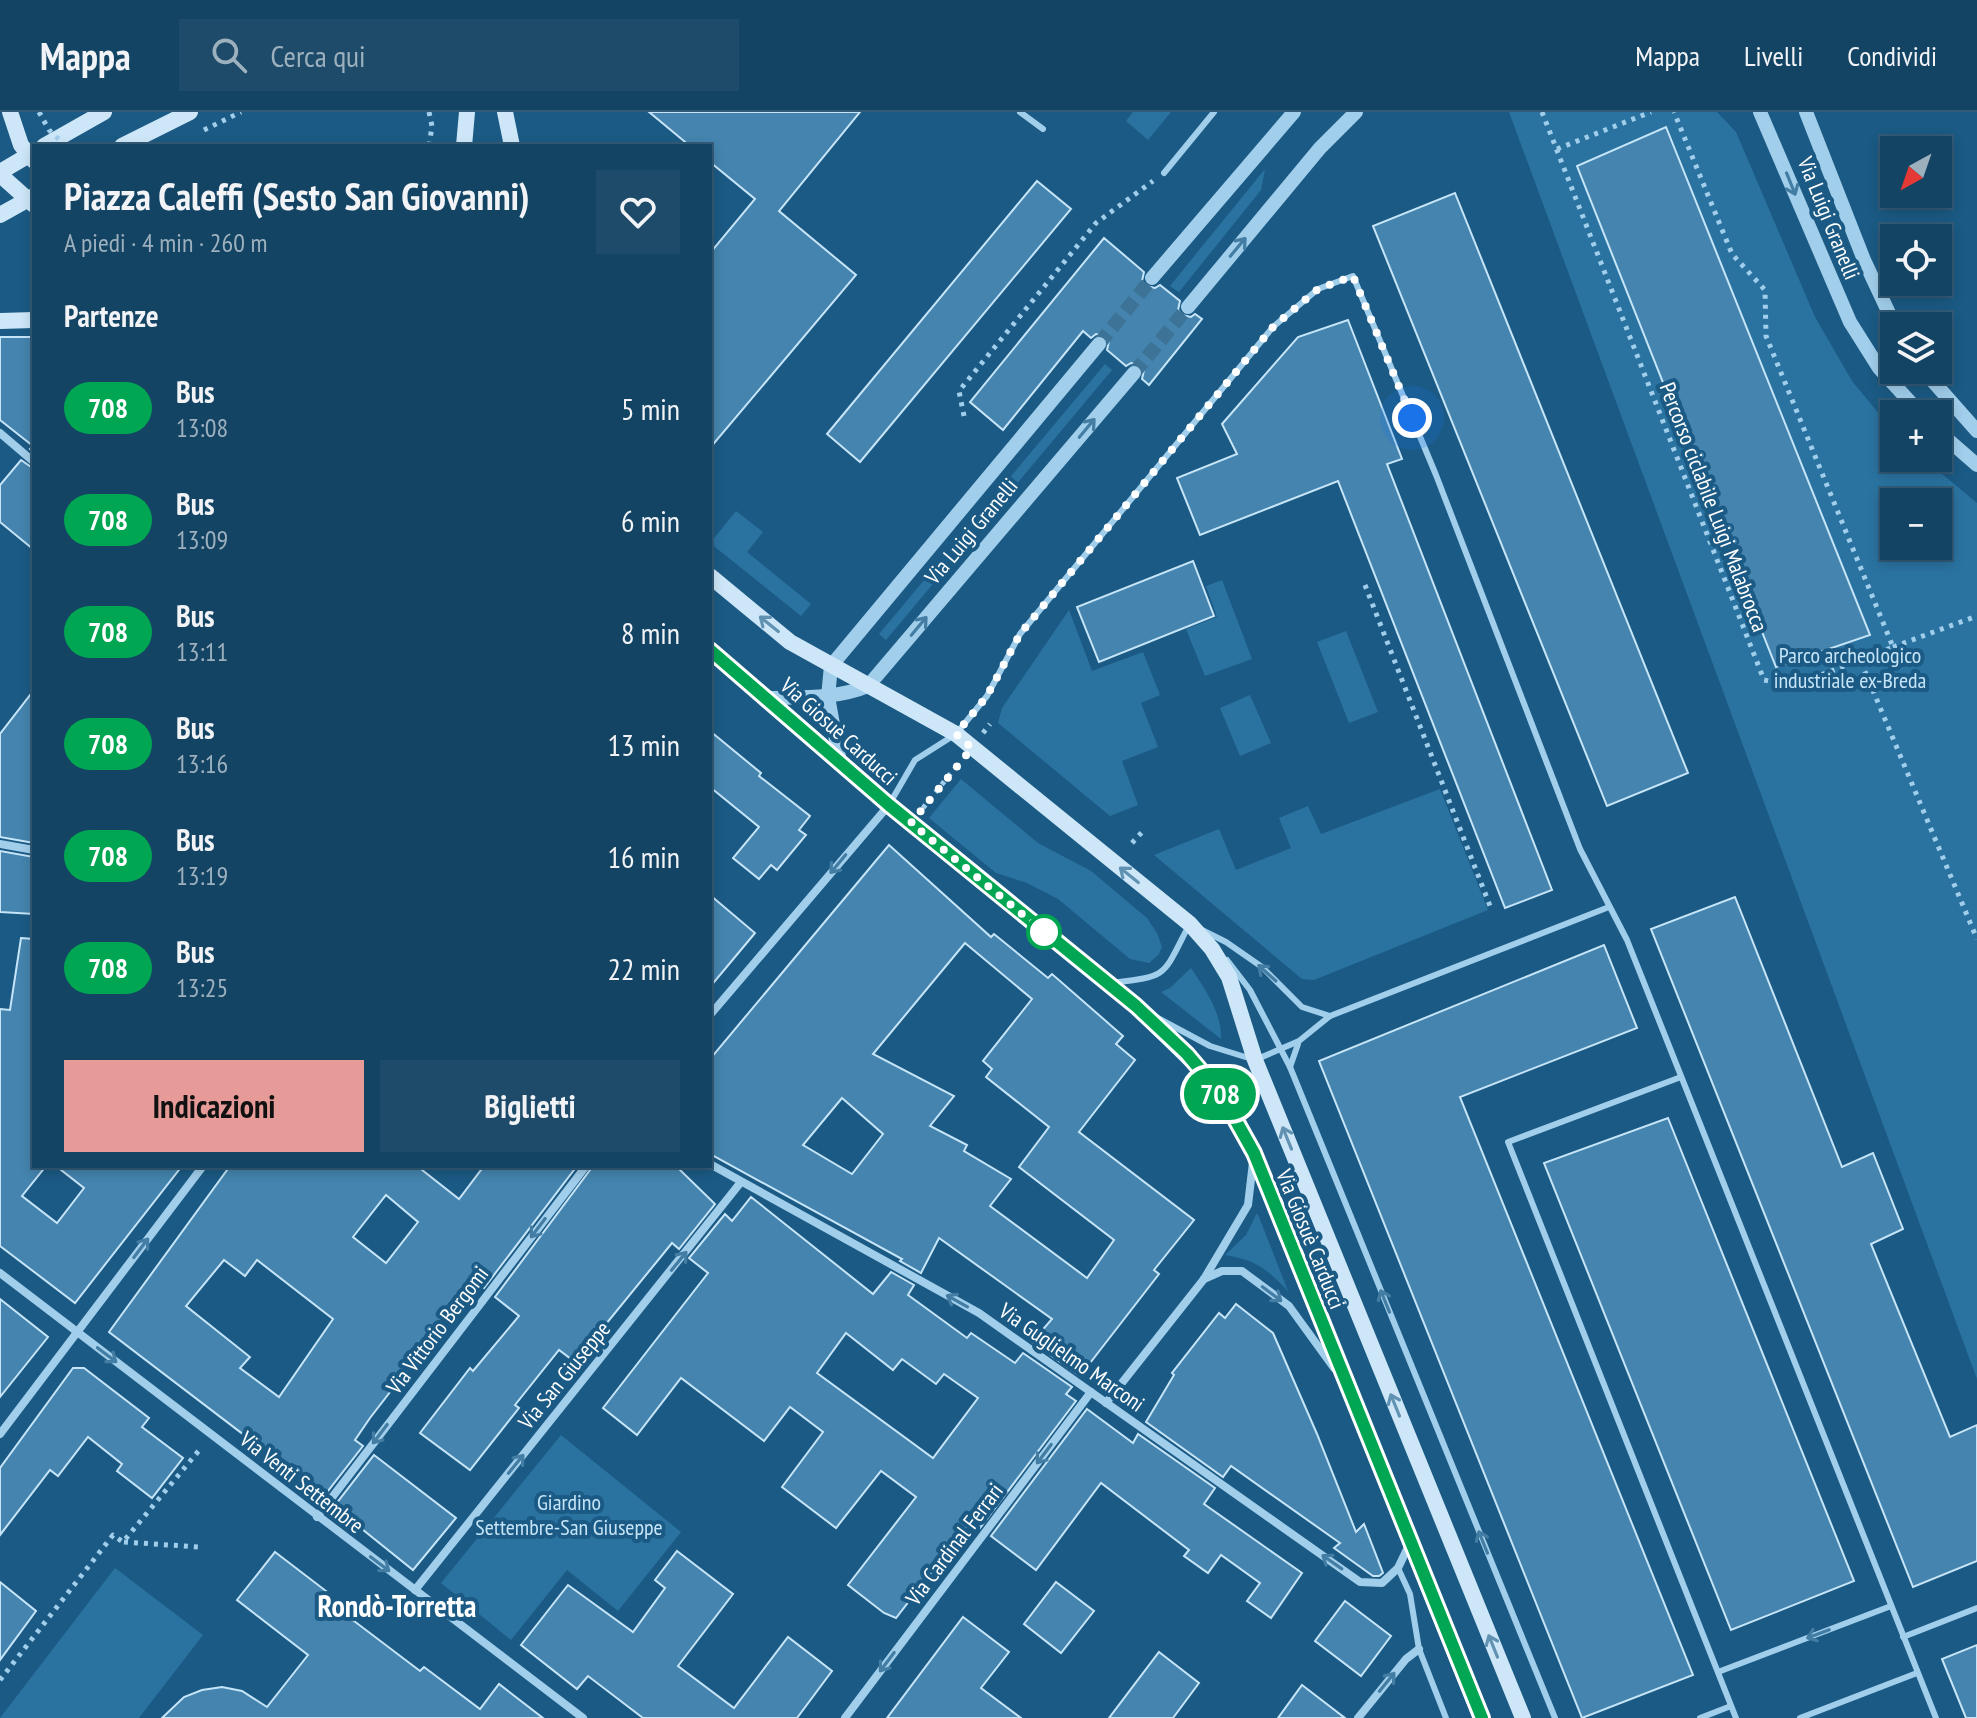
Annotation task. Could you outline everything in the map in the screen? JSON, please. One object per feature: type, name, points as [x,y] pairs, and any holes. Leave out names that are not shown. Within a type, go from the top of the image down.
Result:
[{"type":"main road","points":[[10,112],[21,145],[32,159]]},
{"type":"main road","points":[[48,144],[104,112]]},
{"type":"main road","points":[[126,144],[190,112]]},
{"type":"main road","points":[[464,144],[467,112]]},
{"type":"main road","points":[[505,112],[512,144]]},
{"type":"main road","points":[[32,153],[0,171],[32,203]]},
{"type":"main road","points":[[0,215],[32,197]]},
{"type":"main road","points":[[0,321],[32,320]]},
{"type":"main road","name":"Via Giosuè Carducci","points":[[712,578],[790,642],[956,734],[1190,924],[1212,949],[1229,977],[1255,1060],[1523,1718]]},
{"type":"main road","name":"Via Giosuè Carducci","points":[[712,652],[889,805],[1136,1006],[1187,1054],[1221,1094],[1254,1153],[1481,1718]]},
{"type":"street","points":[[1152,278],[1294,112]]},
{"type":"street","name":"Via Luigi Granelli","points":[[1760,112],[1850,322],[1879,368],[1908,400]]},
{"type":"street","name":"Via Luigi Granelli","points":[[1806,112],[1864,260],[1888,312]]},
{"type":"street","points":[[1188,307],[1320,148],[1354,113]]},
{"type":"street","name":"Via Luigi Granelli","points":[[831,666],[1099,344]]},
{"type":"street","name":"Via Luigi Granelli","points":[[868,686],[1134,373]]},
{"type":"street","points":[[1935,384],[1977,431]]},
{"type":"street","points":[[0,433],[32,460]]},
{"type":"street","points":[[1952,443],[1977,465]]},
{"type":"street","points":[[831,666],[828,697],[840,762]]},
{"type":"street","points":[[768,698],[828,697],[868,686]]},
{"type":"street","points":[[712,1013],[889,805]]},
{"type":"street","points":[[0,844],[32,850]]},
{"type":"street","points":[[1106,1403],[1204,1279],[1248,1205],[1254,1153]]},
{"type":"street","name":"Via Guglielmo Marconi","points":[[712,1165],[979,1313],[1360,1582],[1382,1583],[1398,1568]]},
{"type":"street","points":[[0,1434],[201,1168]]},
{"type":"street","name":"Via Vittorio Bergomi","points":[[317,1517],[584,1168]]},
{"type":"street","name":"Via San Giuseppe","points":[[415,1590],[741,1182]]},
{"type":"street","points":[[1204,1279],[1222,1271],[1242,1271],[1289,1306],[1347,1386]]},
{"type":"street","name":"Via Venti Settembre","points":[[0,1273],[583,1718]]},
{"type":"street","name":"Via Cardinal Ferrari","points":[[849,1716],[1091,1392]]},
{"type":"street","points":[[1398,1568],[1410,1543]]},
{"type":"street","points":[[1358,1718],[1406,1659],[1419,1649]]},
{"type":"lane","points":[[1020,112],[1043,129]]},
{"type":"lane","points":[[1164,173],[1214,112]]},
{"type":"lane","points":[[889,805],[915,760],[956,734],[987,696],[1020,634],[1273,327],[1318,289],[1353,276],[1436,475],[1580,849],[1627,940],[1936,1718]]},
{"type":"lane","points":[[1136,1006],[1210,1046],[1255,1060],[1299,1041],[1330,1016],[1609,907]]},
{"type":"lane","points":[[1107,983],[1152,978],[1160,974],[1173,957],[1190,924],[1226,942],[1262,967],[1302,1007],[1330,1016]]},
{"type":"lane","name":"Via Giosuè Carducci","points":[[1190,924],[1223,955],[1250,990],[1290,1067],[1555,1718]]},
{"type":"lane","points":[[1290,1067],[1299,1041]]},
{"type":"lane","points":[[1681,1077],[1508,1142],[1736,1718]]},
{"type":"lane","points":[[1398,1568],[1410,1594],[1419,1649],[1446,1718]]},
{"type":"lane","points":[[1718,1672],[1891,1606]]},
{"type":"lane","points":[[1903,1637],[1977,1608]]},
{"type":"lane","points":[[1800,1718],[1917,1673]]},
{"type":"lane","points":[[1700,1718],[1731,1706]]},
{"type":"path","points":[[39,112],[49,130],[64,144]]},
{"type":"path","points":[[429,112],[432,126],[429,144]]},
{"type":"path","points":[[1542,112],[1557,149],[1651,112]]},
{"type":"path","points":[[1674,112],[1732,254],[1765,290],[1766,336],[1893,647]]},
{"type":"path","name":"Percorso ciclabile Luigi Malabrocca","points":[[1557,149],[1764,680],[1793,686],[1861,662]]},
{"type":"path","points":[[964,416],[959,391],[1096,223],[1164,173]]},
{"type":"path","points":[[1365,585],[1492,911]]},
{"type":"path","points":[[1977,616],[1861,662],[1977,939]]},
{"type":"path","points":[[911,823],[990,724]]},
{"type":"path","points":[[1132,843],[1144,830]]},
{"type":"path","points":[[123,1542],[212,1435]]},
{"type":"path","points":[[0,1680],[113,1535],[123,1542],[199,1547]]},
{"type":"green space","points":[[1133,112],[1171,112],[1148,140],[1126,121]]},
{"type":"green space","name":"Parco archeologico industriale ex-Breda","points":[[1509,112],[1717,112],[1736,132],[1815,317],[1852,381],[1880,415],[1880,472],[1940,472],[1977,503],[1977,1379]]},
{"type":"green space","points":[[1265,169],[1261,190],[1179,292],[1170,286]]},
{"type":"green space","points":[[1105,364],[1112,370],[886,640],[879,634]]},
{"type":"green space","points":[[736,511],[763,532],[747,552],[811,604],[801,616],[712,545]]},
{"type":"green space","points":[[1222,580],[1252,659],[1205,676],[1186,629],[1217,617],[1206,586]]},
{"type":"green space","points":[[1069,610],[1092,671],[1143,652],[1160,695],[1141,703],[1158,747],[1122,761],[1138,805],[1110,816],[998,723],[1002,708]]},
{"type":"green space","points":[[1346,631],[1378,712],[1349,723],[1317,642]]},
{"type":"green space","points":[[1250,695],[1271,743],[1240,756],[1220,708]]},
{"type":"green space","points":[[961,779],[1038,843],[1091,871],[1147,918],[1162,947],[1159,954],[1149,963],[1130,959],[1058,899],[1027,883],[996,873],[929,818]]},
{"type":"green space","points":[[1440,789],[1488,910],[1314,980],[1302,979],[1154,855],[1219,829],[1236,870],[1291,848],[1279,818],[1308,806],[1321,834]]},
{"type":"green space","points":[[1191,968],[1216,1011],[1221,1039],[1161,992],[1170,988]]},
{"type":"green space","points":[[1257,1213],[1288,1291],[1260,1267],[1225,1255],[1246,1235]]},
{"type":"green space","name":"Giardino Settembre-San Giuseppe","points":[[561,1435],[681,1532],[618,1611],[567,1570],[511,1640],[441,1583]]},
{"type":"green space","points":[[115,1568],[203,1635],[139,1718],[0,1718]]},
{"type":"building","points":[[649,112],[860,112],[779,211],[856,275],[712,446],[712,251],[755,199],[712,164],[712,144],[688,144]]},
{"type":"building","points":[[1666,127],[1870,635],[1776,667],[1577,166]]},
{"type":"building","points":[[1037,181],[1071,209],[860,462],[827,434]]},
{"type":"building","points":[[1455,193],[1688,773],[1607,806],[1373,226]]},
{"type":"building","points":[[1104,238],[1144,272],[1142,281],[1146,286],[1155,288],[1160,285],[1180,301],[1178,310],[1182,315],[1191,317],[1195,314],[1202,319],[1149,385],[1142,379],[1144,370],[1140,365],[1131,363],[1126,366],[1107,350],[1109,341],[1105,336],[1096,334],[1091,338],[1083,331],[1003,430],[970,402]]},
{"type":"building","points":[[1348,320],[1402,459],[1387,464],[1552,890],[1505,908],[1338,481],[1200,535],[1177,478],[1237,454],[1222,424],[1298,337]]},
{"type":"building","points":[[0,337],[32,337],[32,445],[0,420]]},
{"type":"building","points":[[21,460],[32,468],[32,548],[0,522],[0,485]]},
{"type":"building","points":[[1193,561],[1214,616],[1099,662],[1077,607]]},
{"type":"building","points":[[32,693],[32,843],[0,837],[0,734]]},
{"type":"building","points":[[712,733],[761,773],[759,776],[810,816],[799,830],[806,835],[777,870],[771,865],[759,879],[733,858],[759,827],[712,789]]},
{"type":"building","points":[[889,845],[991,937],[994,934],[1048,978],[1052,974],[1123,1036],[1116,1044],[1135,1060],[1079,1132],[1194,1220],[1154,1270],[1159,1274],[1080,1376],[1032,1342],[1052,1319],[939,1238],[921,1273],[900,1261],[902,1259],[712,1155],[712,1057]],"holes":[[[965,943],[1032,999],[983,1061],[992,1069],[986,1077],[1049,1127],[1019,1167],[1114,1240],[1087,1278],[990,1206],[1011,1179],[964,1151],[967,1145],[930,1126],[954,1096],[873,1054]],[[842,1098],[883,1134],[852,1174],[803,1145]]]},
{"type":"building","points":[[0,851],[32,857],[32,914],[0,912]]},
{"type":"building","points":[[712,897],[755,933],[712,985]]},
{"type":"building","points":[[1735,897],[1842,1167],[1873,1153],[1903,1229],[1871,1244],[1950,1437],[1977,1425],[1977,1561],[1913,1587],[1651,929]]},
{"type":"building","points":[[21,938],[32,939],[32,1168],[44,1168],[22,1196],[57,1223],[84,1188],[59,1168],[180,1168],[75,1303],[0,1246],[0,1009],[10,1010]]},
{"type":"building","points":[[1604,945],[1637,1028],[1460,1097],[1693,1675],[1582,1718],[1319,1061]]},
{"type":"building","points":[[1668,1118],[1854,1581],[1731,1630],[1544,1163]]},
{"type":"building","points":[[229,1168],[420,1168],[459,1199],[482,1168],[575,1168],[484,1288],[476,1281],[370,1418],[355,1440],[363,1446],[324,1496],[109,1332]],"holes":[[[386,1195],[418,1222],[386,1263],[353,1237]],[[224,1260],[245,1276],[257,1260],[333,1319],[279,1397],[240,1368],[250,1357],[186,1306]]]},
{"type":"building","points":[[592,1168],[678,1168],[715,1204],[679,1249],[672,1243],[575,1362],[559,1350],[515,1405],[519,1408],[470,1470],[420,1433],[470,1368],[473,1371],[519,1316],[495,1297]]},
{"type":"building","points":[[751,1197],[873,1294],[891,1272],[914,1285],[908,1295],[967,1338],[971,1333],[1015,1363],[1023,1353],[1072,1387],[1066,1394],[1076,1401],[980,1528],[971,1521],[896,1618],[884,1613],[848,1585],[916,1497],[881,1471],[836,1528],[782,1487],[823,1432],[790,1407],[764,1441],[681,1378],[637,1435],[603,1408],[708,1273],[689,1258],[725,1214],[732,1221]],"holes":[[[846,1333],[893,1370],[902,1359],[936,1384],[944,1374],[978,1398],[933,1458],[817,1373]]]},
{"type":"building","points":[[0,1299],[48,1337],[0,1397]]},
{"type":"building","points":[[1236,1304],[1273,1333],[1356,1532],[1364,1524],[1383,1573],[1379,1576],[1373,1576],[1334,1548],[1340,1543],[1231,1466],[1223,1477],[1146,1422],[1174,1375],[1172,1373],[1219,1313],[1225,1318]]},
{"type":"building","points":[[73,1368],[84,1368],[149,1418],[142,1427],[183,1458],[152,1498],[117,1471],[122,1464],[88,1437],[58,1476],[50,1470],[0,1535],[0,1468]]},
{"type":"building","points":[[1087,1409],[1133,1443],[1138,1434],[1215,1488],[1204,1504],[1302,1573],[1271,1618],[1247,1601],[1260,1583],[1221,1555],[1208,1573],[1184,1556],[1189,1550],[1101,1483],[1036,1570],[991,1536]]},
{"type":"building","points":[[374,1455],[456,1518],[413,1570],[337,1509],[336,1504]]},
{"type":"building","points":[[677,1551],[733,1594],[678,1666],[734,1708],[788,1637],[832,1671],[797,1718],[643,1718],[588,1676],[577,1689],[521,1645],[568,1585],[633,1632],[665,1588],[655,1580]]},
{"type":"building","points":[[275,1552],[326,1591],[321,1596],[420,1671],[424,1667],[480,1709],[499,1684],[543,1718],[162,1718],[184,1697],[222,1687],[242,1691],[267,1707],[308,1655],[237,1600]]},
{"type":"building","points":[[0,1582],[36,1611],[0,1660]]},
{"type":"building","points":[[1056,1582],[1094,1611],[1061,1653],[1024,1624]]},
{"type":"building","points":[[1345,1601],[1391,1636],[1361,1676],[1315,1641]]},
{"type":"building","points":[[963,1617],[1009,1652],[981,1688],[1021,1718],[887,1718]]},
{"type":"building","points":[[1977,1645],[1977,1718],[1966,1718],[1942,1659]]},
{"type":"building","points":[[1159,1652],[1199,1683],[1173,1718],[1109,1718]]},
{"type":"building","points":[[1302,1685],[1345,1718],[1278,1718]]},
{"type":"tunnel","points":[[1099,344],[1152,278]]},
{"type":"tunnel","points":[[1134,373],[1188,307]]},
{"type":"bus line","name":"708","points":[[712,652],[889,805],[1136,1006],[1187,1054],[1221,1094],[1254,1153],[1482,1718]]},
{"type":"district","name":"Rondò-Torretta","points":[[397,1605]]},
{"type":"route","points":[[1044,932],[911,823],[972,748],[956,734],[987,696],[1020,634],[1273,327],[1318,289],[1353,276],[1412,418]]}]
